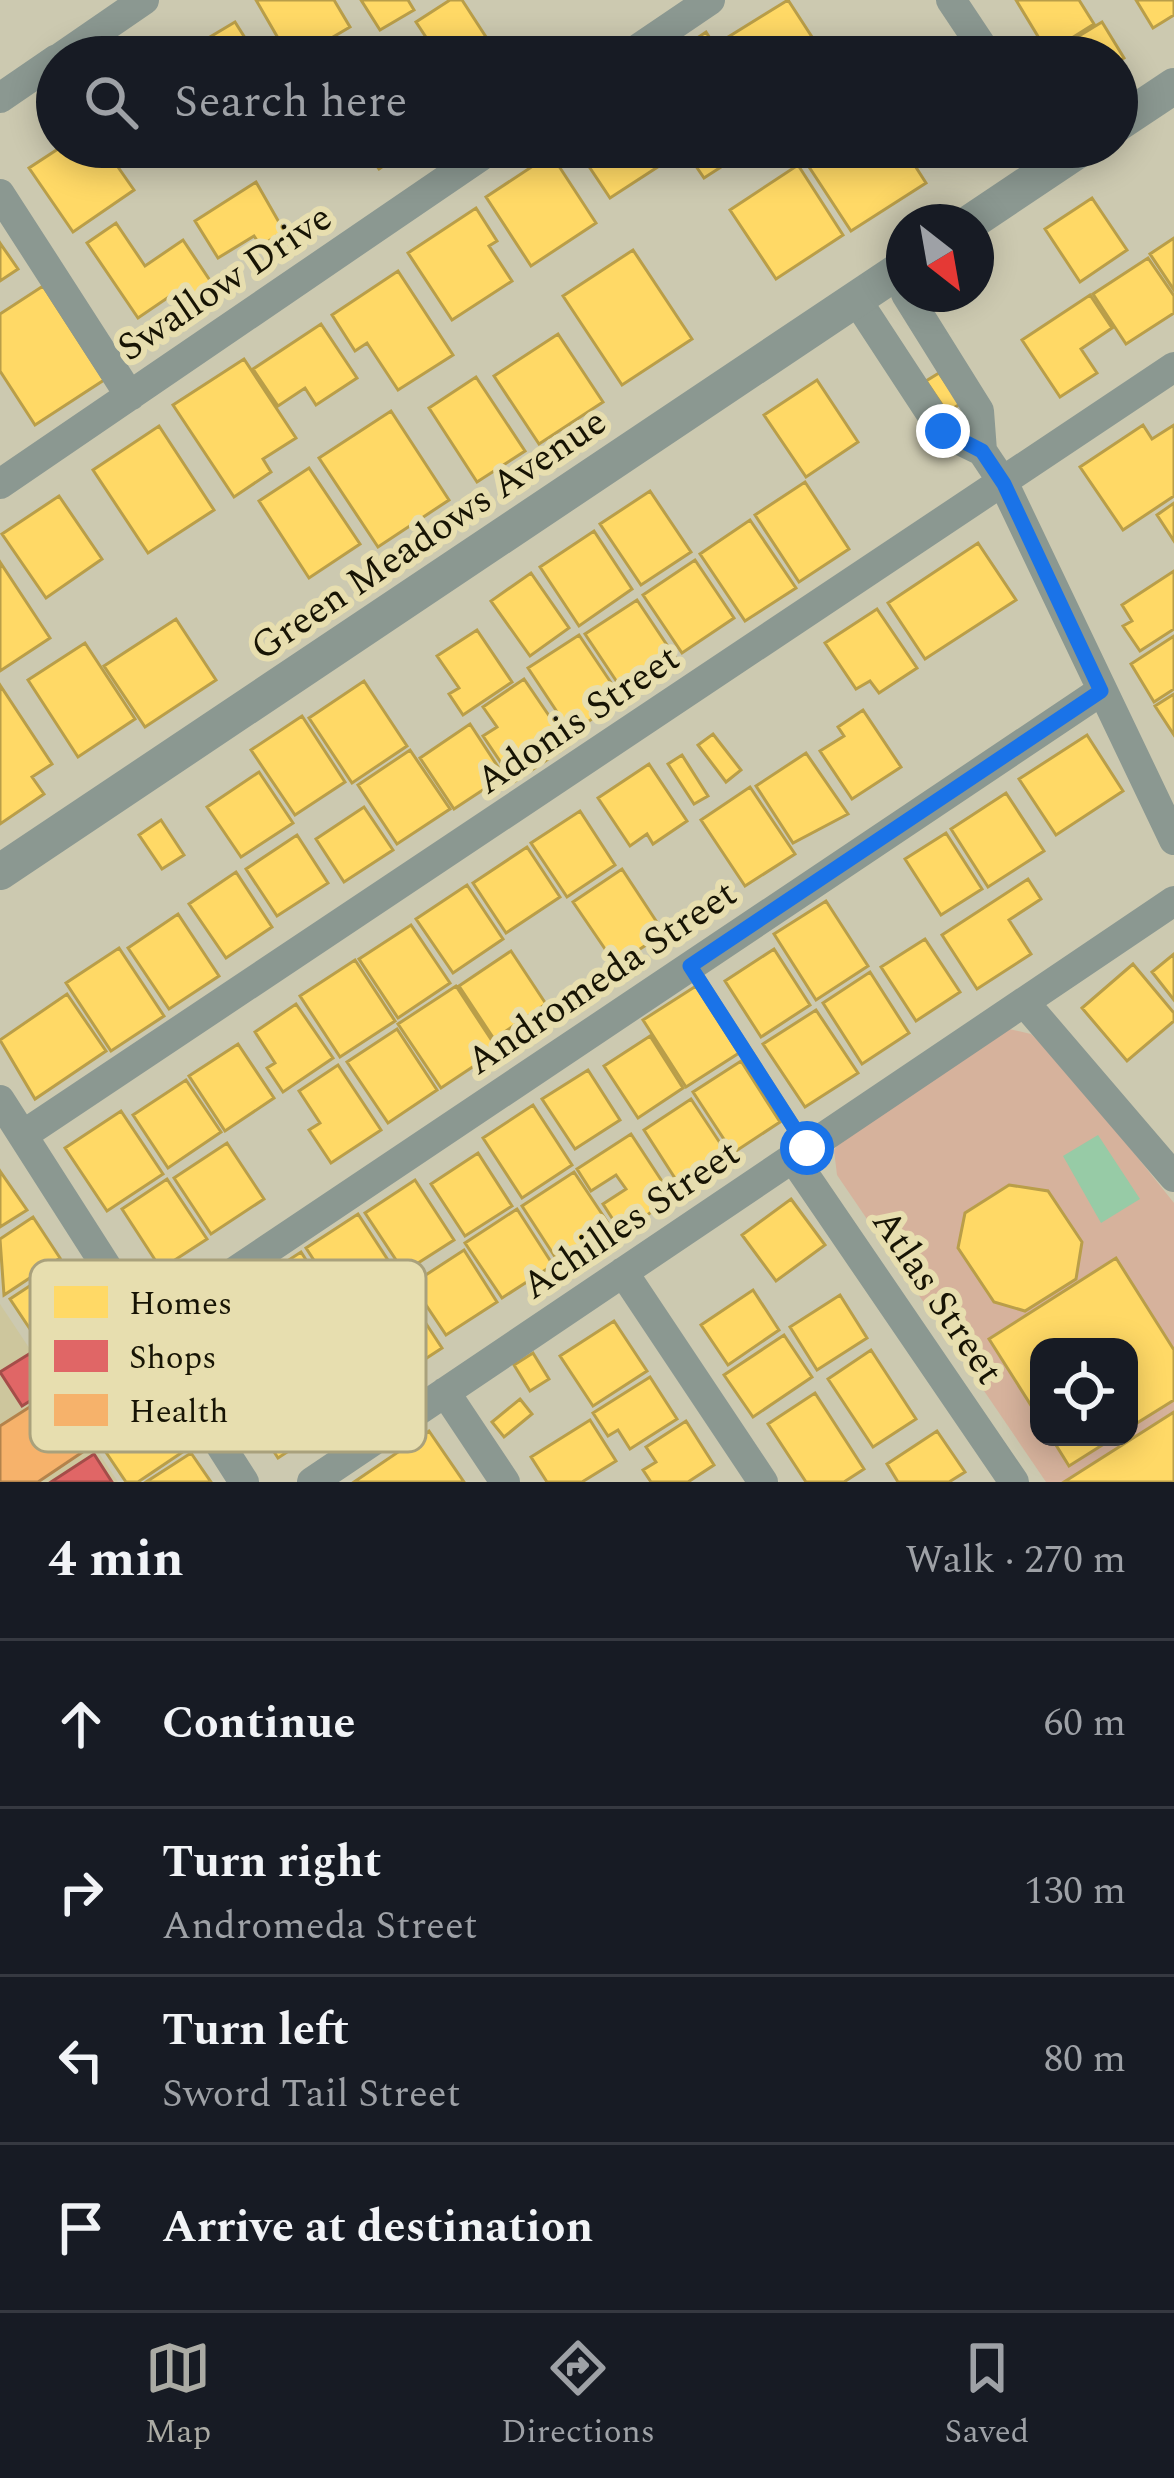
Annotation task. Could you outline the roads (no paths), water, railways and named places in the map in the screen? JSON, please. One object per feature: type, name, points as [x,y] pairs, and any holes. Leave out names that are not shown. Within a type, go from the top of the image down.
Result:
[{"type":"street","points":[[91,36],[144,0]]},
{"type":"street","points":[[657,36],[710,0]]},
{"type":"street","points":[[951,0],[975,36]]},
{"type":"street","points":[[0,98],[36,74]]},
{"type":"street","points":[[1138,110],[1174,86]]},
{"type":"street","name":"Swallow Drive","points":[[0,484],[463,168]]},
{"type":"street","points":[[994,207],[1052,168]]},
{"type":"street","points":[[0,194],[130,396]]},
{"type":"street","name":"Green Meadows Avenue","points":[[0,872],[856,299],[886,288]]},
{"type":"street","points":[[856,299],[943,431],[982,451],[1004,484],[1174,840]]},
{"type":"street","points":[[919,312],[980,411],[982,451]]},
{"type":"street","name":"Adonis Street","points":[[23,1135],[1174,367]]},
{"type":"street","name":"Andromeda Street","points":[[252,1260],[1101,691]]},
{"type":"street","name":"Achilles Street","points":[[426,1405],[1174,901]]},
{"type":"street","points":[[1024,1002],[1174,1177]]},
{"type":"street","points":[[0,1100],[101,1260]]},
{"type":"street","name":"Atlas Street","points":[[800,1153],[1014,1482]]},
{"type":"street","points":[[623,1272],[763,1482]]},
{"type":"street","points":[[445,1392],[505,1482]]},
{"type":"street","points":[[225,1452],[244,1482]]},
{"type":"street","name":"Achilles Street","points":[[312,1482],[356,1452]]},
{"type":"lane","points":[[908,376],[942,353]]},
{"type":"lane","points":[[690,966],[800,1153]]}]
